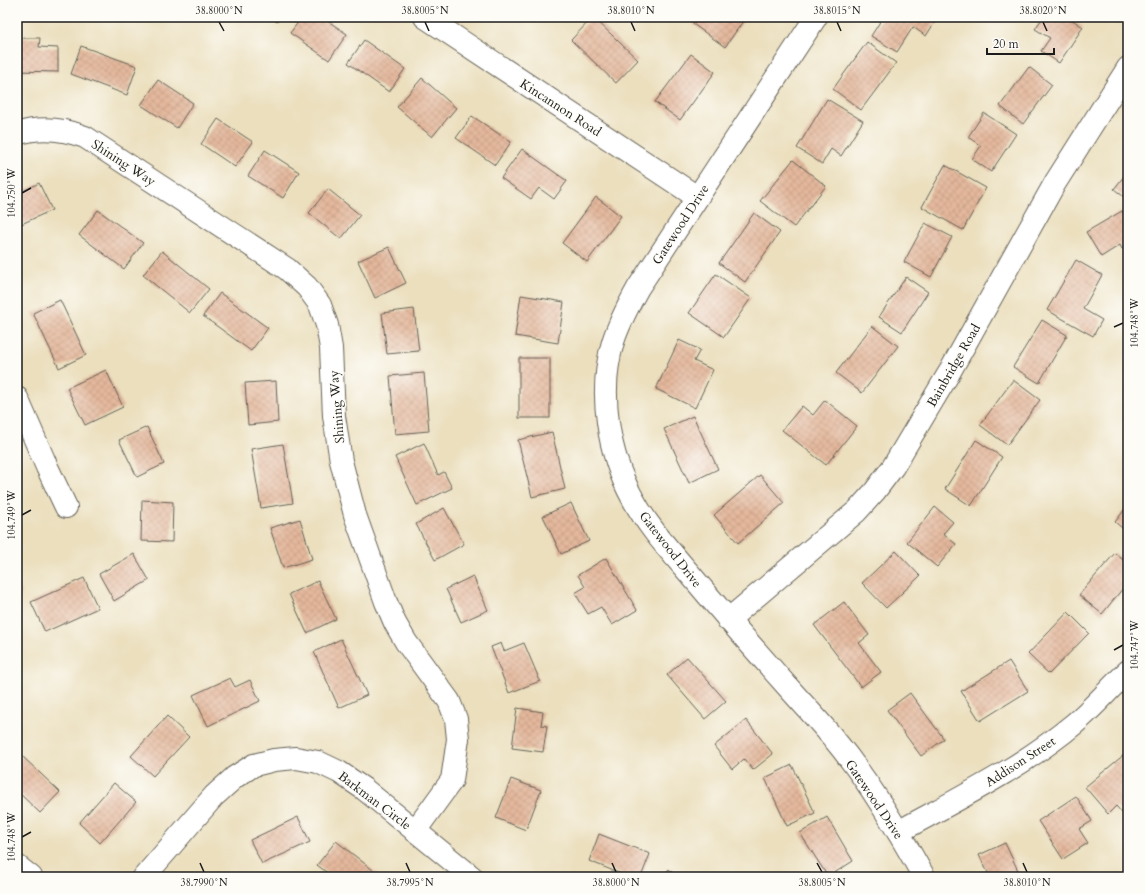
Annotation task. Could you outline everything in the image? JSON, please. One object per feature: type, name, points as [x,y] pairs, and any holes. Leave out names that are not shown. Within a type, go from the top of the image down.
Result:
[{"type":"street","name":"Gatewood Drive","points":[[816,17],[638,288],[624,314],[613,343],[607,374],[607,406],[610,436],[618,465],[633,498],[648,523],[728,620],[834,739],[873,792],[924,877]]},
{"type":"street","name":"Kincannon Road","points":[[432,19],[697,197]]},
{"type":"street","name":"Bainbridge Road","points":[[728,620],[857,511],[894,467],[949,373],[1055,183],[1128,68]]},
{"type":"street","name":"Shining Way","points":[[17,134],[25,131],[45,129],[67,131],[85,137],[286,269],[307,287],[320,305],[327,325],[331,348],[334,416],[342,461],[355,515],[394,623],[449,701],[456,719],[458,739],[452,780],[415,831]]},
{"type":"street","points":[[17,398],[66,507]]},
{"type":"street","name":"Addison Street","points":[[898,832],[995,778],[1040,750],[1075,723],[1128,671]]},
{"type":"street","name":"Barkman Circle","points":[[144,877],[219,791],[235,777],[254,765],[274,760],[296,758],[318,762],[339,772],[364,789],[472,877]]},
{"type":"street","points":[[17,866],[31,877]]},
{"type":"building","points":[[270,17],[281,17],[277,22]]},
{"type":"building","points":[[302,17],[322,17],[347,34],[329,60],[290,33]]},
{"type":"building","points":[[593,17],[638,60],[616,83],[571,40]]},
{"type":"building","points":[[698,17],[746,17],[725,47],[693,24]]},
{"type":"building","points":[[883,17],[938,17],[926,36],[913,27],[897,52],[871,36]]},
{"type":"building","points":[[1043,17],[1068,17],[1083,27],[1059,63],[1041,51],[1050,38],[1035,29]]},
{"type":"building","points":[[17,38],[40,38],[39,47],[58,48],[58,72],[17,71]]},
{"type":"building","points":[[364,40],[405,69],[389,92],[348,63]]},
{"type":"building","points":[[867,42],[896,63],[861,110],[833,89]]},
{"type":"building","points":[[81,46],[137,66],[127,95],[71,74]]},
{"type":"building","points":[[691,54],[715,72],[680,120],[655,102]]},
{"type":"building","points":[[1029,67],[1052,85],[1023,124],[1000,106]]},
{"type":"building","points":[[422,78],[456,108],[432,137],[397,107]]},
{"type":"building","points":[[158,80],[193,103],[177,128],[141,105]]},
{"type":"building","points":[[827,99],[863,121],[841,156],[831,149],[822,164],[797,148]]},
{"type":"building","points":[[984,113],[1016,134],[991,172],[972,159],[981,146],[968,137]]},
{"type":"building","points":[[472,116],[511,142],[495,165],[456,138]]},
{"type":"building","points":[[218,119],[253,142],[235,167],[201,144]]},
{"type":"building","points":[[522,149],[567,181],[554,199],[539,188],[531,199],[501,178]]},
{"type":"building","points":[[265,150],[299,172],[283,198],[248,176]]},
{"type":"building","points":[[793,160],[826,186],[794,227],[760,201]]},
{"type":"building","points":[[945,165],[986,188],[963,230],[922,207]]},
{"type":"building","points":[[1128,171],[1128,200],[1114,189]]},
{"type":"building","points":[[39,183],[52,210],[17,226],[17,194]]},
{"type":"building","points":[[328,189],[360,215],[341,239],[309,213]]},
{"type":"building","points":[[596,197],[621,216],[587,262],[562,243]]},
{"type":"building","points":[[98,210],[143,243],[124,269],[79,235]]},
{"type":"building","points":[[1122,211],[1128,220],[1128,245],[1122,249],[1120,245],[1101,257],[1086,232]]},
{"type":"building","points":[[754,213],[780,232],[745,282],[719,263]]},
{"type":"building","points":[[925,223],[952,237],[931,277],[904,262]]},
{"type":"building","points":[[389,247],[406,283],[375,298],[358,261]]},
{"type":"building","points":[[162,251],[209,289],[190,313],[143,275]]},
{"type":"building","points":[[1076,260],[1102,275],[1083,309],[1102,320],[1093,336],[1047,310]]},
{"type":"building","points":[[716,274],[751,298],[724,337],[689,313]]},
{"type":"building","points":[[906,277],[928,292],[902,332],[879,317]]},
{"type":"building","points":[[220,293],[268,328],[251,351],[203,316]]},
{"type":"building","points":[[521,295],[564,302],[558,343],[515,336]]},
{"type":"building","points":[[60,300],[86,355],[59,368],[33,313]]},
{"type":"building","points":[[414,309],[419,351],[387,354],[382,313]]},
{"type":"building","points":[[1042,320],[1067,335],[1039,383],[1013,367]]},
{"type":"building","points":[[872,326],[898,346],[862,393],[836,373]]},
{"type":"building","points":[[679,340],[700,350],[694,361],[713,370],[695,408],[656,389]]},
{"type":"building","points":[[519,358],[550,358],[550,418],[519,418]]},
{"type":"building","points":[[106,370],[123,407],[85,425],[67,388]]},
{"type":"building","points":[[424,373],[429,431],[395,434],[390,376]]},
{"type":"building","points":[[1013,380],[1040,400],[1007,445],[980,425]]},
{"type":"building","points":[[276,381],[278,422],[248,425],[245,383]]},
{"type":"building","points":[[825,400],[857,426],[826,465],[782,430],[802,406],[813,415]]},
{"type":"building","points":[[693,416],[718,469],[689,483],[664,429]]},
{"type":"building","points":[[147,427],[164,464],[137,477],[119,440]]},
{"type":"building","points":[[552,432],[565,489],[532,497],[518,440]]},
{"type":"building","points":[[976,440],[1002,457],[971,506],[945,489]]},
{"type":"building","points":[[424,443],[438,475],[444,472],[452,488],[417,505],[395,457]]},
{"type":"building","points":[[283,444],[293,503],[261,508],[251,449]]},
{"type":"building","points":[[760,475],[784,503],[738,543],[714,515]]},
{"type":"building","points":[[142,500],[173,502],[172,542],[141,541]]},
{"type":"building","points":[[571,503],[589,541],[561,554],[543,516]]},
{"type":"building","points":[[1128,505],[1128,533],[1115,522]]},
{"type":"building","points":[[935,507],[953,522],[943,534],[956,544],[937,567],[907,542]]},
{"type":"building","points":[[444,508],[464,544],[435,560],[416,524]]},
{"type":"building","points":[[300,519],[312,559],[283,568],[270,528]]},
{"type":"building","points":[[896,551],[920,576],[886,608],[862,583]]},
{"type":"building","points":[[1115,553],[1128,564],[1128,582],[1102,614],[1079,595]]},
{"type":"building","points":[[134,554],[149,580],[114,601],[99,574]]},
{"type":"building","points":[[606,558],[637,610],[612,625],[601,607],[588,614],[575,593],[585,587],[578,575]]},
{"type":"building","points":[[473,576],[488,610],[461,622],[446,589]]},
{"type":"building","points":[[84,578],[98,608],[45,632],[31,602]]},
{"type":"building","points":[[318,581],[336,619],[307,633],[289,594]]},
{"type":"building","points":[[17,583],[22,593],[17,595]]},
{"type":"building","points":[[844,602],[869,635],[859,643],[881,672],[861,687],[814,625]]},
{"type":"building","points":[[1068,612],[1089,633],[1049,674],[1028,654]]},
{"type":"building","points":[[341,639],[367,695],[339,708],[314,652]]},
{"type":"building","points":[[501,643],[504,651],[524,643],[540,681],[509,693],[491,647]]},
{"type":"building","points":[[687,657],[726,701],[705,719],[667,675]]},
{"type":"building","points":[[1009,661],[1028,691],[980,721],[961,691]]},
{"type":"building","points":[[230,678],[235,687],[250,680],[260,701],[208,726],[193,695]]},
{"type":"building","points":[[910,693],[944,739],[921,756],[887,710]]},
{"type":"building","points":[[517,708],[543,712],[541,725],[547,726],[543,752],[512,748]]},
{"type":"building","points":[[167,716],[189,737],[153,776],[131,756]]},
{"type":"building","points":[[746,720],[773,754],[753,770],[744,759],[732,769],[714,746]]},
{"type":"building","points":[[1125,754],[1128,758],[1128,809],[1123,814],[1116,806],[1108,814],[1085,787]]},
{"type":"building","points":[[22,756],[60,792],[40,813],[17,791],[17,762]]},
{"type":"building","points":[[792,765],[815,813],[787,826],[765,778]]},
{"type":"building","points":[[511,779],[541,790],[526,830],[496,818]]},
{"type":"building","points":[[114,783],[136,802],[100,843],[79,823]]},
{"type":"building","points":[[1076,796],[1092,821],[1079,829],[1088,843],[1063,859],[1038,821]]},
{"type":"building","points":[[298,817],[310,842],[262,864],[250,840]]},
{"type":"building","points":[[827,817],[853,861],[828,877],[800,833]]},
{"type":"building","points":[[599,834],[650,854],[641,877],[629,877],[589,861]]},
{"type":"building","points":[[336,841],[378,874],[375,877],[333,877],[317,865]]},
{"type":"building","points":[[1005,843],[1021,877],[990,877],[979,855]]},
{"type":"building","points":[[669,869],[676,877],[661,877]]}]
